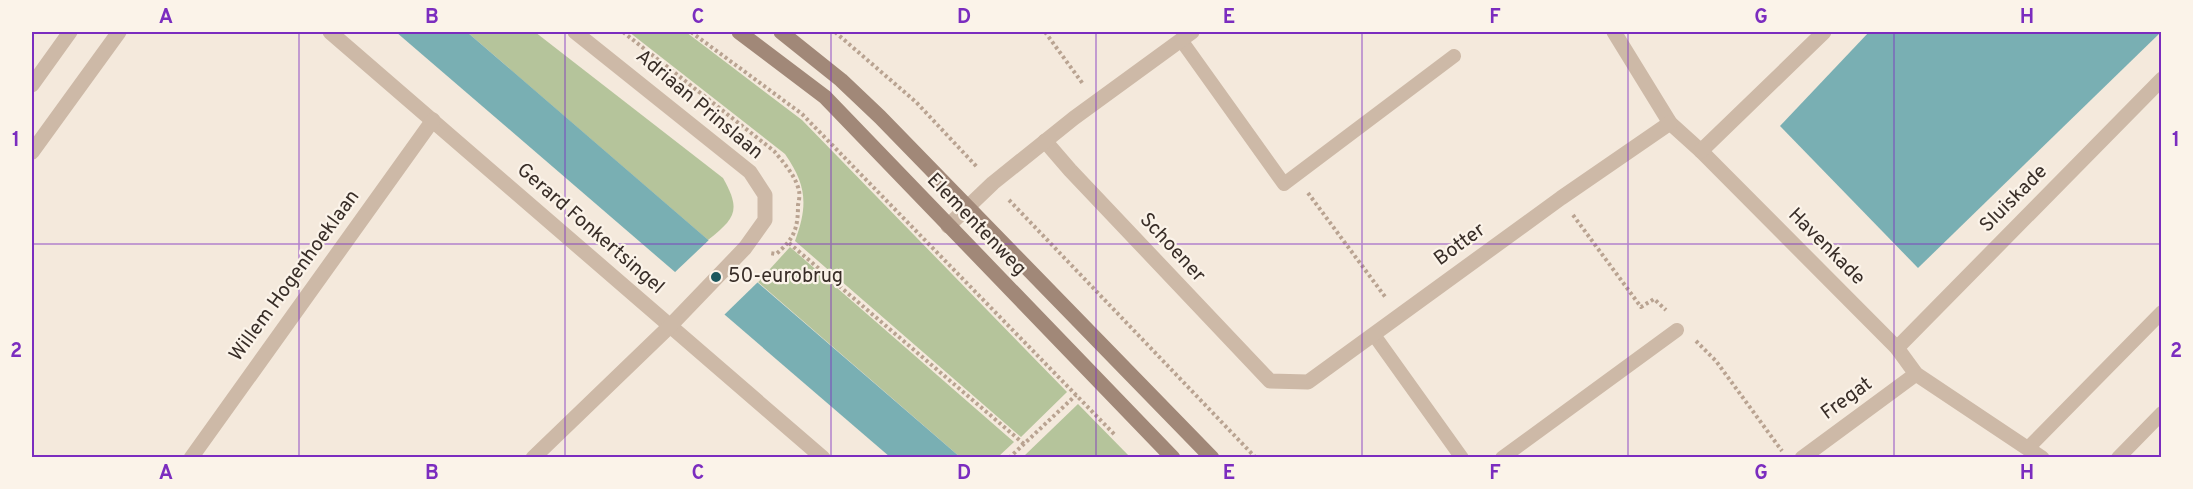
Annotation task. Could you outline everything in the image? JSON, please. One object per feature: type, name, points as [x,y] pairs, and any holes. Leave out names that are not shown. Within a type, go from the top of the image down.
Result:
[{"type":"street","points":[[32,85],[70,32]]},
{"type":"street","points":[[32,152],[119,32]]},
{"type":"street","name":"Gerard Fonkertsingel","points":[[330,32],[823,458]]},
{"type":"street","name":"Adriaan Prinslaan","points":[[533,458],[670,326],[745,248],[765,220],[765,195],[750,172],[575,32]]},
{"type":"street","name":"Elementenweg","points":[[739,32],[825,97],[1173,458]]},
{"type":"street","name":"Elementenweg","points":[[781,32],[841,80],[1212,458]]},
{"type":"street","name":"Havenkade","points":[[1614,32],[1670,123],[1701,151],[1897,348],[1917,374],[2042,458]]},
{"type":"street","points":[[1701,151],[1824,32]]},
{"type":"street","points":[[948,226],[993,183],[1045,141],[1186,36]]},
{"type":"street","name":"Sluiskade","points":[[1897,348],[2162,79]]},
{"type":"street","name":"Willem Hogenhoeklaan","points":[[191,458],[433,120]]},
{"type":"street","name":"Botter","points":[[1270,381],[1308,382],[1561,198],[1670,123]]},
{"type":"street","name":"Schoener","points":[[1045,141],[1270,381]]},
{"type":"street","name":"Fregat","points":[[1802,458],[1917,374]]},
{"type":"lane","points":[[1186,36],[1284,184],[1454,56]]},
{"type":"lane","points":[[2028,448],[2162,312]]},
{"type":"lane","points":[[1502,458],[1677,330]]},
{"type":"lane","points":[[1374,335],[1462,458]]},
{"type":"lane","points":[[2118,458],[2162,413]]},
{"type":"path","points":[[691,32],[802,114],[1121,442]]},
{"type":"path","name":"Elementenweg","points":[[836,32],[916,102],[1256,458]]},
{"type":"path","points":[[1045,32],[1096,102]]},
{"type":"path","points":[[1295,176],[1385,298],[1401,315]]},
{"type":"path","points":[[789,243],[1024,444]]},
{"type":"path","points":[[1009,458],[1076,395]]},
{"type":"green space","points":[[467,32],[535,32],[723,178],[734,206],[733,213],[725,226],[708,240]]},
{"type":"green space","points":[[629,32],[686,32],[802,120],[1067,392],[1021,437],[795,241],[802,217],[803,196],[798,176],[785,154]]},
{"type":"green space","points":[[790,247],[1014,442],[998,457],[960,457],[758,282]]},
{"type":"green space","points":[[1078,404],[1130,457],[1023,457]]},
{"type":"water","points":[[396,32],[467,32],[960,457],[890,457]]},
{"type":"water","points":[[1869,32],[2161,32],[1918,268],[1780,126]]},
{"type":"pier","name":"50-eurobrug","points":[[711,238],[760,280],[722,317],[673,274]]},
{"type":"place","name":"50-eurobrug","points":[[716,277]]}]
